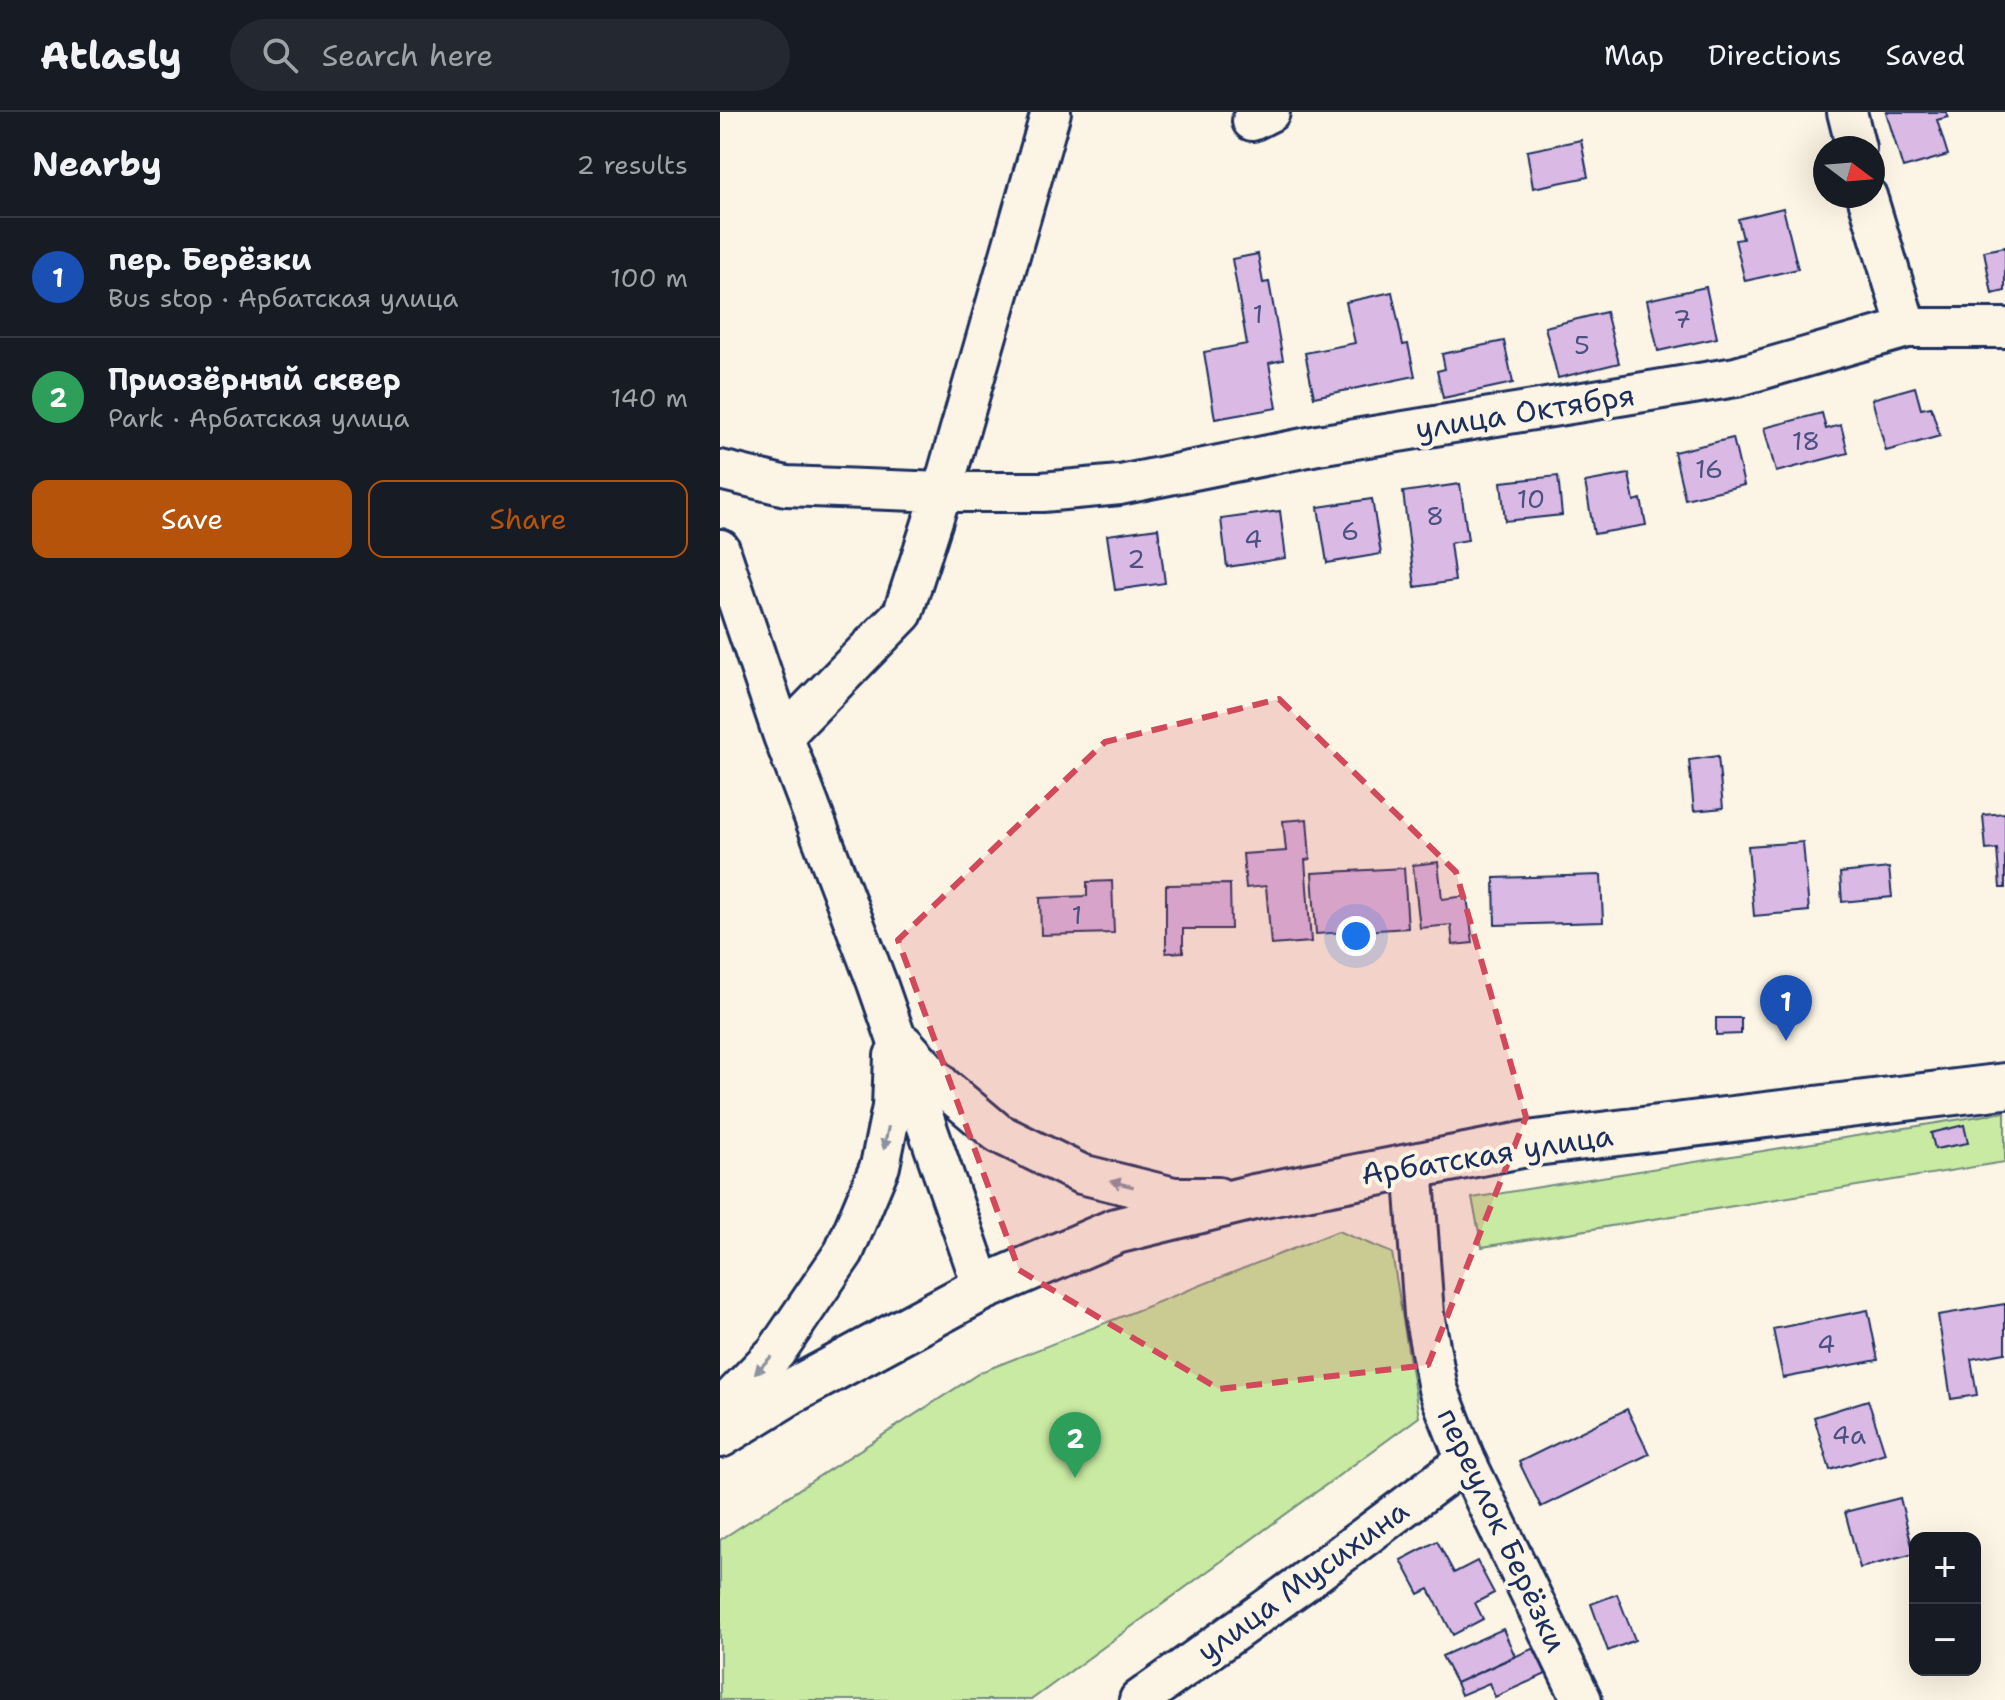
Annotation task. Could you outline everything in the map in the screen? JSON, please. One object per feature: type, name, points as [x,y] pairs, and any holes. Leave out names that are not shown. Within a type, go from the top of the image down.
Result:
[{"type":"main road","name":"Арбатская улица","points":[[720,1435],[790,1392],[983,1288],[1116,1231],[1254,1197],[1527,1144],[2005,1086]]},
{"type":"street","points":[[783,736],[903,613],[942,492],[1051,112]]},
{"type":"street","points":[[1847,112],[1853,136]]},
{"type":"street","points":[[1871,208],[1907,328]]},
{"type":"street","name":"улица Октября","points":[[720,470],[786,486],[942,492],[1042,492],[1120,485],[1318,445],[1736,377],[1907,328],[2005,328]]},
{"type":"street","points":[[720,549],[783,736],[894,1033],[983,1288]]},
{"type":"street","points":[[894,1033],[942,1086],[998,1133],[1081,1174],[1174,1197],[1254,1197]]},
{"type":"street","points":[[720,1410],[776,1352],[844,1252],[880,1166],[892,1107],[894,1033]]},
{"type":"street","name":"переулок Берёзки","points":[[1413,1165],[1424,1314],[1438,1389],[1466,1461],[1582,1700]]},
{"type":"street","name":"улица Мусихина","points":[[1139,1700],[1466,1461]]},
{"type":"highlighted area","points":[[1279,699],[1456,872],[1526,1117],[1428,1365],[1219,1389],[1019,1270],[898,940],[1105,742]]},
{"type":"green space","points":[[2005,1112],[2005,1162],[1482,1247],[1472,1198]]},
{"type":"green space","points":[[1338,1231],[1392,1253],[1419,1417],[1031,1700],[720,1700],[720,1540],[981,1372]]},
{"type":"building","points":[[1886,112],[1946,112],[1948,117],[1937,120],[1948,155],[1903,168]]},
{"type":"building","points":[[1581,140],[1588,177],[1533,188],[1527,151]]},
{"type":"building","points":[[1783,208],[1798,269],[1745,281],[1735,240],[1743,239],[1738,219]]},
{"type":"building","points":[[2005,247],[2005,291],[1992,294],[1984,251]]},
{"type":"building","points":[[1258,254],[1263,283],[1269,282],[1283,360],[1269,363],[1277,408],[1215,419],[1204,352],[1247,344],[1232,259]]},
{"type":"building","points":[[1706,287],[1717,338],[1658,351],[1647,300]]},
{"type":"building","points":[[1392,292],[1403,345],[1408,344],[1415,376],[1314,397],[1305,353],[1355,343],[1346,302]]},
{"type":"building","points":[[1606,312],[1619,363],[1558,378],[1545,327]]},
{"type":"building","points":[[1504,341],[1513,383],[1443,398],[1437,371],[1445,369],[1442,354]]},
{"type":"building","points":[[1915,387],[1921,409],[1931,407],[1940,436],[1886,451],[1872,399]]},
{"type":"building","points":[[1822,413],[1826,429],[1841,425],[1848,453],[1776,472],[1764,428]]},
{"type":"building","points":[[1733,438],[1744,485],[1685,499],[1674,452]]},
{"type":"building","points":[[1629,474],[1634,501],[1641,499],[1646,525],[1594,534],[1585,482]]},
{"type":"building","points":[[1558,476],[1562,515],[1505,521],[1501,482]]},
{"type":"building","points":[[1460,484],[1468,540],[1450,543],[1455,581],[1415,587],[1403,492]]},
{"type":"building","points":[[1372,499],[1381,554],[1327,563],[1318,507]]},
{"type":"building","points":[[1280,511],[1286,558],[1227,567],[1221,519]]},
{"type":"building","points":[[1158,528],[1165,583],[1115,590],[1107,535]]},
{"type":"building","points":[[1718,756],[1723,808],[1694,811],[1689,760]]},
{"type":"building","points":[[2005,813],[2005,888],[2000,888],[1997,849],[1986,850],[1983,815]]},
{"type":"building","points":[[1307,819],[1310,859],[1305,860],[1311,942],[1271,945],[1266,886],[1246,888],[1243,854],[1286,851],[1283,821]]},
{"type":"building","points":[[1803,842],[1809,911],[1754,916],[1748,846]]},
{"type":"building","points":[[1438,862],[1442,899],[1467,896],[1473,943],[1453,945],[1451,925],[1420,928],[1413,865]]},
{"type":"building","points":[[1404,868],[1408,928],[1316,934],[1312,873]]},
{"type":"building","points":[[1889,868],[1892,897],[1842,902],[1840,873]]},
{"type":"building","points":[[1601,875],[1603,922],[1495,925],[1494,878]]},
{"type":"building","points":[[1112,881],[1114,933],[1041,935],[1040,898],[1087,896],[1087,882]]},
{"type":"building","points":[[1230,884],[1231,929],[1183,929],[1183,952],[1166,953],[1166,885]]},
{"type":"building","points":[[1716,1018],[1741,1018],[1741,1034],[1716,1035]]},
{"type":"building","points":[[1964,1125],[1968,1143],[1935,1149],[1931,1133]]},
{"type":"building","points":[[2005,1304],[2005,1353],[1971,1359],[1977,1395],[1951,1399],[1938,1315]]},
{"type":"building","points":[[1868,1310],[1878,1360],[1783,1378],[1773,1329]]},
{"type":"building","points":[[1868,1400],[1885,1453],[1830,1470],[1814,1417]]},
{"type":"building","points":[[1627,1409],[1649,1454],[1541,1507],[1519,1462]]},
{"type":"building","points":[[1900,1498],[1909,1534],[1909,1555],[1860,1568],[1845,1512]]},
{"type":"building","points":[[1437,1541],[1454,1573],[1477,1561],[1494,1593],[1475,1603],[1483,1619],[1453,1635],[1429,1589],[1419,1594],[1401,1560]]},
{"type":"building","points":[[1617,1594],[1635,1640],[1608,1651],[1591,1604]]},
{"type":"building","points":[[1503,1629],[1515,1656],[1456,1683],[1442,1656]]},
{"type":"building","points":[[1534,1648],[1546,1674],[1495,1697],[1489,1683],[1461,1695],[1456,1683]]},
{"type":"place","name":"пер. Берёзки","points":[[1786,1041]]},
{"type":"place","name":"Приозёрный сквер","points":[[1075,1478]]}]
